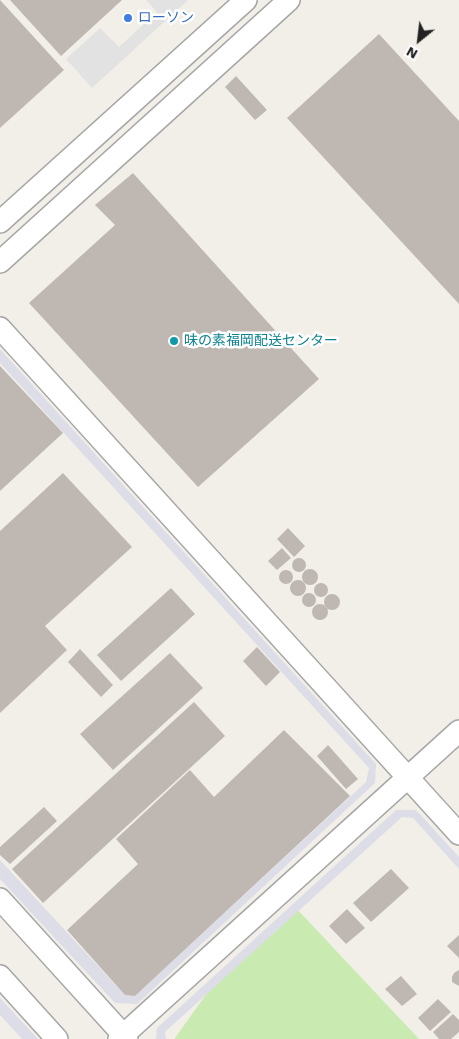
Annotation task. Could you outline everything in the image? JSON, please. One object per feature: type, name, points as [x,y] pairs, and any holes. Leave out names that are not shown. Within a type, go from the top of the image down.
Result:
[{"type":"street","points":[[0,262],[289,0]]},
{"type":"street","points":[[0,222],[237,3],[256,30]]},
{"type":"street","points":[[0,328],[459,834]]},
{"type":"street","points":[[0,899],[123,1038],[459,731]]},
{"type":"street","points":[[0,976],[57,1039]]},
{"type":"green space","points":[[296,908],[419,1039],[175,1039],[212,986]]},
{"type":"shaded area","points":[[146,0],[188,0],[92,88],[66,59],[100,28],[119,47],[157,12]]},
{"type":"shaded area","points":[[0,349],[376,764],[375,783],[137,1004],[115,1003],[0,879],[0,860],[125,995],[135,996],[366,782],[369,768],[0,363]]},
{"type":"shaded area","points":[[396,810],[415,810],[420,814],[459,857],[459,869],[413,818],[402,817],[165,1032],[166,1039],[156,1039],[157,1028]]},
{"type":"shaded area","points":[[0,998],[38,1039],[22,1039],[0,1015]]},
{"type":"building","points":[[0,0],[64,70],[0,128]]},
{"type":"building","points":[[10,0],[122,0],[61,56]]},
{"type":"building","points":[[379,34],[459,121],[459,304],[287,118]]},
{"type":"building","points":[[236,76],[267,110],[255,120],[225,87]]},
{"type":"building","name":"味の素福岡配送センター","points":[[133,173],[319,379],[198,487],[29,303],[115,225],[95,205]]},
{"type":"building","points":[[0,366],[63,433],[0,491]]},
{"type":"building","points":[[63,473],[132,547],[45,626],[67,650],[0,713],[0,531]]},
{"type":"building","points":[[288,528],[305,546],[294,557],[277,539]]},
{"type":"building","points":[[282,548],[291,558],[277,570],[268,561]]},
{"type":"building","points":[[296,558],[302,558],[306,565],[302,572],[296,572],[292,568],[292,562]]},
{"type":"building","points":[[310,569],[318,577],[310,585],[302,577]]},
{"type":"building","points":[[283,570],[289,570],[293,577],[289,584],[283,584],[279,580],[279,574]]},
{"type":"building","points":[[298,580],[306,588],[298,596],[290,588]]},
{"type":"building","points":[[318,583],[324,583],[328,590],[324,597],[318,597],[314,593],[314,587]]},
{"type":"building","points":[[171,588],[195,614],[121,681],[97,655]]},
{"type":"building","points":[[306,593],[312,593],[316,600],[312,607],[306,607],[302,603],[302,597]]},
{"type":"building","points":[[332,594],[340,602],[332,610],[324,602]]},
{"type":"building","points":[[320,604],[328,612],[320,620],[312,612]]},
{"type":"building","points":[[257,647],[280,672],[266,686],[243,661]]},
{"type":"building","points":[[80,649],[113,685],[101,697],[68,662]]},
{"type":"building","points":[[170,653],[203,688],[113,770],[80,734]]},
{"type":"building","points":[[194,702],[225,736],[43,903],[12,869]]},
{"type":"building","points":[[284,730],[350,796],[135,996],[125,995],[67,930],[138,864],[116,839],[190,770],[214,797]]},
{"type":"building","points":[[328,745],[358,779],[346,789],[317,756]]},
{"type":"building","points":[[44,807],[57,821],[10,864],[0,855],[0,847]]},
{"type":"building","points":[[391,869],[409,888],[371,922],[353,903]]},
{"type":"building","points":[[347,909],[365,928],[346,944],[329,926]]},
{"type":"building","points":[[459,935],[459,958],[447,946]]},
{"type":"building","points":[[459,970],[459,986],[452,982],[452,977]]},
{"type":"building","points":[[401,976],[417,994],[402,1006],[385,989]]},
{"type":"building","points":[[438,999],[451,1012],[430,1031],[418,1018]]},
{"type":"building","points":[[453,1014],[459,1020],[459,1032],[451,1039],[439,1039],[433,1032]]},
{"type":"place","name":"ローソン","points":[[128,18]]},
{"type":"place","name":"味の素福岡配送センター","points":[[174,341]]}]
